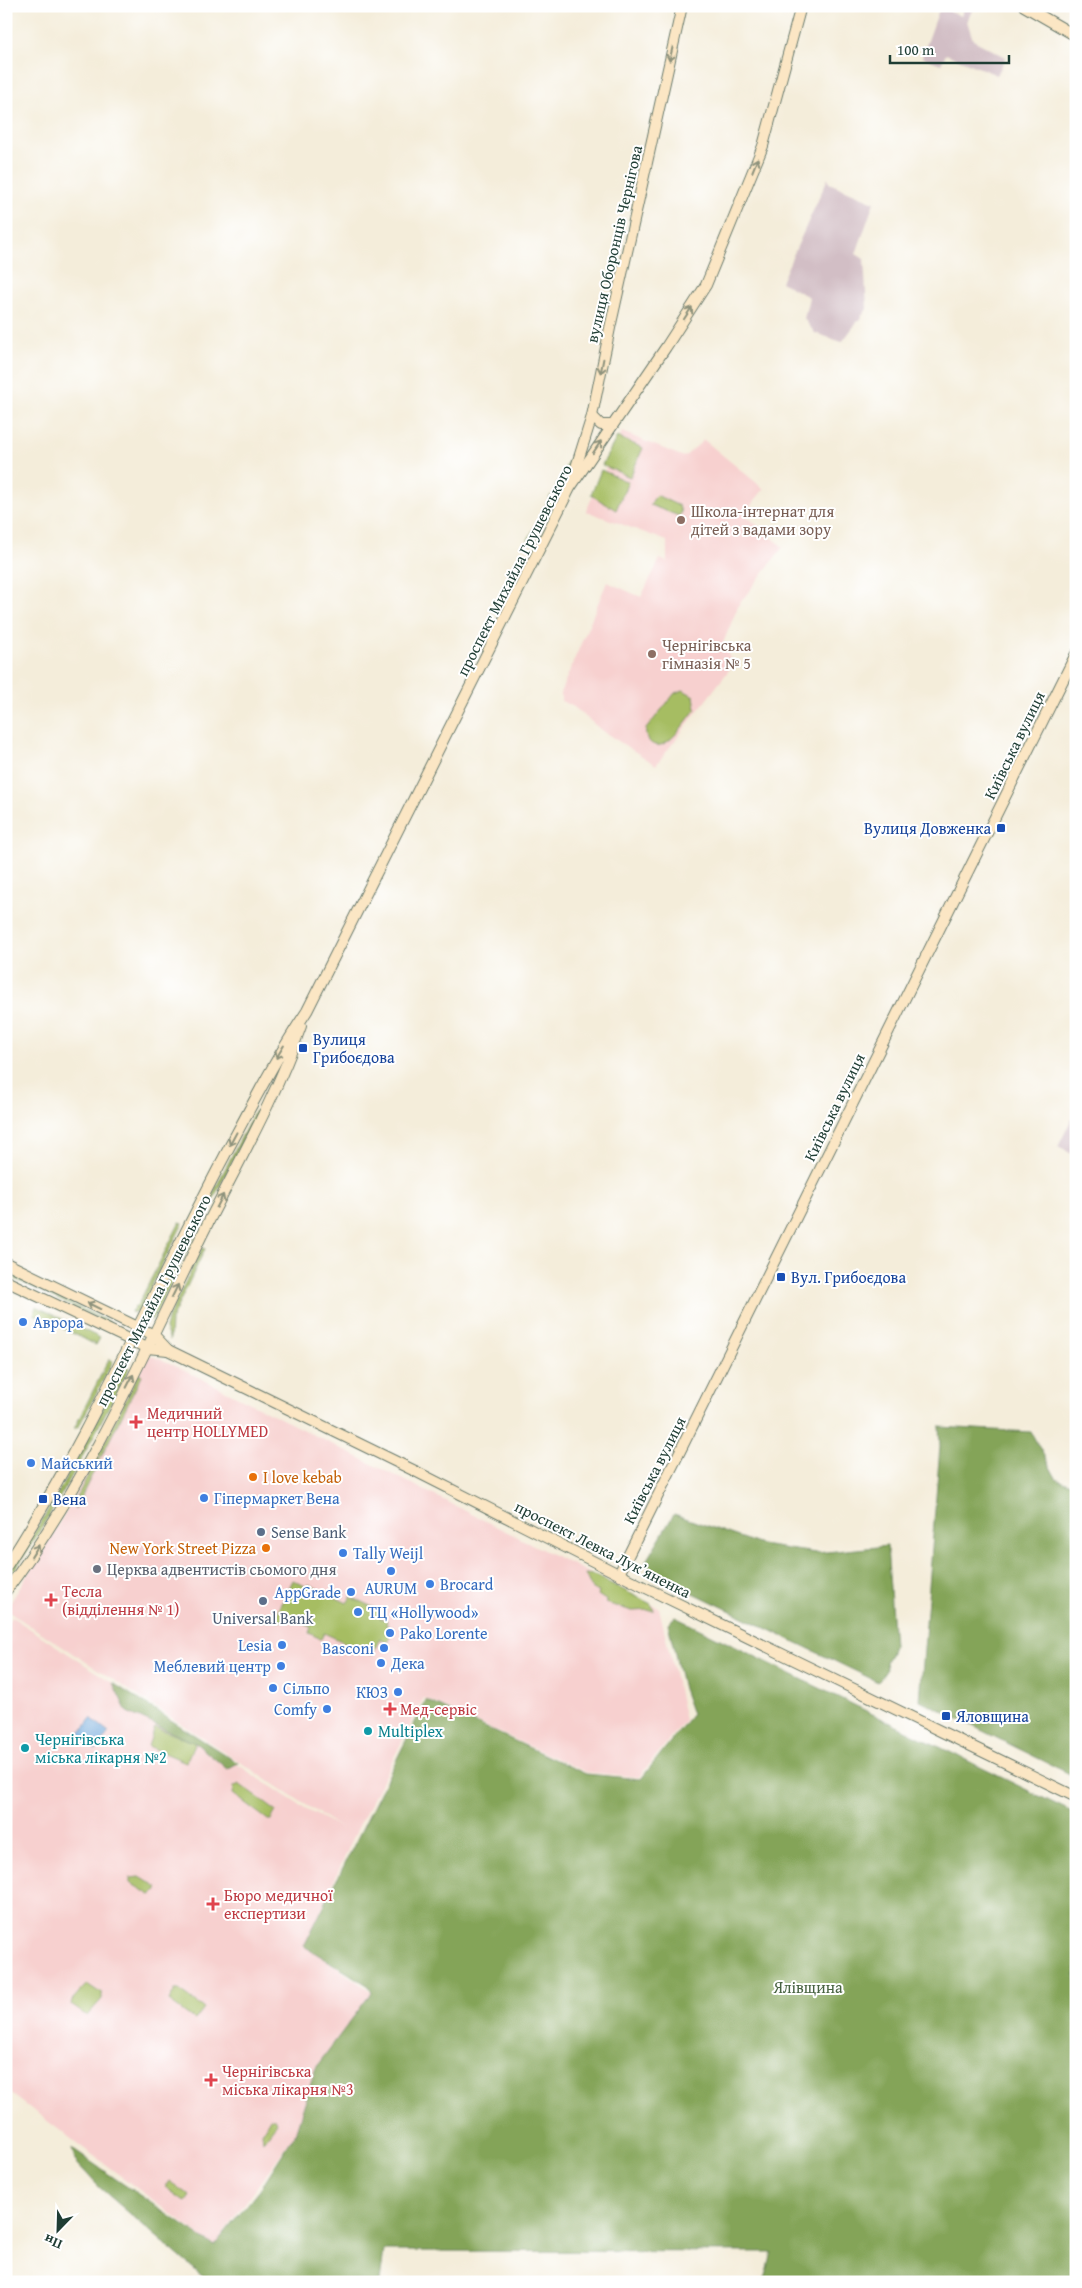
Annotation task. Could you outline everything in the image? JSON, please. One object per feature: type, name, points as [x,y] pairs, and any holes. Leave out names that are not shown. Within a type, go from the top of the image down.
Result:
[{"type":"main road","name":"вулиця Оборонців Чернігова","points":[[570,488],[592,416],[682,6]]},
{"type":"main road","name":"проспект Михайла Грушевського","points":[[6,1567],[47,1500],[266,1075],[307,1011],[570,488],[706,285],[763,146],[800,6]]},
{"type":"main road","points":[[1024,6],[1076,36]]},
{"type":"main road","points":[[592,416],[601,425],[612,425]]},
{"type":"main road","name":"Київська вулиця","points":[[618,1574],[1076,654]]},
{"type":"main road","name":"проспект Михайла Грушевського","points":[[6,1591],[29,1560],[62,1508],[154,1335],[268,1102],[295,1044],[307,1011]]},
{"type":"main road","points":[[256,1096],[268,1102]]},
{"type":"main road","name":"проспект Левка Лукʼяненка","points":[[6,1263],[154,1335],[168,1350],[618,1574],[1076,1797]]},
{"type":"main road","name":"проспект Левка Лукʼяненка","points":[[6,1281],[147,1348],[168,1350]]},
{"type":"shaded area","points":[[965,6],[974,6],[967,21],[973,40],[1006,57],[997,75],[946,54],[941,64],[922,57],[940,7],[961,16]]},
{"type":"shaded area","points":[[828,178],[829,183],[874,202],[856,254],[864,259],[867,309],[842,342],[815,333],[804,319],[809,297],[781,282]]},
{"type":"shaded area","points":[[622,432],[684,457],[704,440],[764,489],[744,514],[783,547],[739,604],[723,643],[733,665],[656,765],[601,730],[574,707],[561,701],[561,691],[607,582],[641,597],[660,559],[667,562],[667,541],[586,511]]},
{"type":"shaded area","points":[[1076,1110],[1076,1156],[1058,1147]]},
{"type":"shaded area","points":[[147,1354],[172,1364],[659,1608],[685,1720],[639,1777],[586,1772],[424,1698],[354,1836],[305,1946],[372,1992],[316,2067],[295,2134],[214,2246],[6,2090],[6,1625],[12,1617],[307,1810],[343,1829],[6,1610],[69,1507]]},
{"type":"green space","points":[[580,437],[581,439],[566,482],[556,486]]},
{"type":"green space","points":[[617,437],[643,448],[630,477],[602,465]]},
{"type":"green space","points":[[601,470],[628,482],[616,510],[591,495]]},
{"type":"green space","points":[[551,495],[554,503],[535,543],[528,540]]},
{"type":"green space","points":[[656,495],[679,506],[681,512],[679,516],[650,505]]},
{"type":"green space","points":[[683,690],[694,696],[696,709],[669,740],[657,745],[651,743],[646,736],[646,729],[675,693]]},
{"type":"green space","points":[[255,1111],[257,1113],[153,1319],[150,1320],[151,1313]]},
{"type":"green space","points":[[180,1222],[183,1223],[142,1305],[137,1311],[132,1313],[131,1311],[139,1303]]},
{"type":"green space","points":[[202,1248],[205,1249],[171,1320],[170,1340],[165,1329],[167,1320]]},
{"type":"green space","points":[[6,1272],[110,1322],[109,1324],[6,1275]]},
{"type":"green space","points":[[36,1306],[100,1338],[96,1345],[34,1314]]},
{"type":"green space","points":[[109,1359],[113,1361],[79,1426],[74,1429]]},
{"type":"green space","points":[[125,1366],[129,1368],[71,1477],[24,1556],[6,1582],[6,1576],[54,1500]]},
{"type":"green space","points":[[139,1373],[142,1375],[101,1457],[98,1455]]},
{"type":"green space","points":[[939,1427],[1031,1432],[1056,1478],[1076,1486],[1076,1777],[920,1700],[940,1446]]},
{"type":"green space","points":[[97,1457],[100,1459],[75,1509],[75,1501]]},
{"type":"green space","points":[[674,1514],[761,1545],[816,1553],[887,1546],[894,1645],[886,1663],[887,1669],[878,1682],[650,1572],[646,1561]]},
{"type":"green space","points":[[585,1574],[594,1575],[651,1604],[654,1610],[632,1611],[606,1603],[607,1601],[598,1595],[599,1592],[592,1589]]},
{"type":"green space","points":[[293,1580],[307,1587],[308,1584],[347,1603],[351,1597],[383,1612],[380,1618],[387,1621],[386,1625],[394,1629],[387,1642],[380,1638],[372,1655],[324,1633],[321,1639],[309,1633],[311,1627],[286,1615],[283,1620],[278,1622],[276,1616]]},
{"type":"green space","name":"Ялівщина","points":[[675,1617],[1076,1814],[1075,2271],[1066,2282],[764,2282],[772,2252],[384,2251],[380,2282],[209,2282],[99,2187],[75,2161],[72,2149],[214,2246],[260,2189],[295,2134],[316,2067],[372,1992],[369,1986],[304,1946],[426,1700],[586,1774],[641,1779],[692,1714],[683,1689],[668,1623]]},
{"type":"green space","points":[[113,1683],[238,1763],[227,1769],[197,1744],[127,1712]]},
{"type":"green space","points":[[155,1727],[195,1743],[186,1762],[148,1746]]},
{"type":"green space","points":[[239,1784],[276,1811],[271,1820],[268,1820],[233,1794],[234,1787]]},
{"type":"green space","points":[[140,1877],[158,1888],[158,1891],[151,1895],[130,1883],[130,1878]]},
{"type":"green space","points":[[87,1984],[102,1994],[102,1999],[87,2016],[71,2005],[72,2000]]},
{"type":"green space","points":[[175,1990],[179,1990],[204,2008],[195,2020],[169,2001]]},
{"type":"green space","points":[[270,2118],[274,2118],[277,2123],[263,2141],[262,2132]]},
{"type":"green space","points":[[169,2181],[190,2196],[186,2202],[165,2187]]},
{"type":"water","points":[[91,1718],[109,1732],[96,1750],[78,1736]]},
{"type":"place","name":"Школа-інтернат для дітей з вадами зору","points":[[681,520]]},
{"type":"place","name":"Чернігівська гімназія № 5","points":[[652,654]]},
{"type":"place","name":"Вулиця Довженка","points":[[1001,828]]},
{"type":"place","name":"Вулиця Грибоєдова","points":[[303,1048]]},
{"type":"place","name":"Вул. Грибоєдова","points":[[781,1277]]},
{"type":"place","name":"Аврора","points":[[23,1322]]},
{"type":"place","name":"Медичний центр HOLLYMED","points":[[136,1422]]},
{"type":"place","name":"Майський","points":[[31,1463]]},
{"type":"place","name":"I love kebab","points":[[253,1477]]},
{"type":"place","name":"Гіпермаркет Вена","points":[[204,1498]]},
{"type":"place","name":"Вена","points":[[43,1499]]},
{"type":"place","name":"Sense Bank","points":[[261,1532]]},
{"type":"place","name":"New York Street Pizza","points":[[266,1548]]},
{"type":"place","name":"Tally Weijl","points":[[343,1553]]},
{"type":"place","name":"Церква адвентистів сьомого дня","points":[[97,1569]]},
{"type":"place","name":"AURUM","points":[[391,1571]]},
{"type":"place","name":"Brocard","points":[[430,1584]]},
{"type":"place","name":"AppGrade","points":[[351,1592]]},
{"type":"place","name":"Тесла (відділення № 1)","points":[[51,1600]]},
{"type":"place","name":"Universal Bank","points":[[263,1601]]},
{"type":"place","name":"ТЦ «Hollywood»","points":[[358,1612]]},
{"type":"place","name":"Pako Lorente","points":[[390,1633]]},
{"type":"place","name":"Lesia","points":[[282,1645]]},
{"type":"place","name":"Basconi","points":[[384,1648]]},
{"type":"place","name":"Дека","points":[[381,1663]]},
{"type":"place","name":"Меблевий центр","points":[[281,1666]]},
{"type":"place","name":"Сільпо","points":[[273,1688]]},
{"type":"place","name":"КЮЗ","points":[[398,1692]]},
{"type":"place","name":"Comfy","points":[[327,1709]]},
{"type":"place","name":"Мед-сервіс","points":[[390,1709]]},
{"type":"place","name":"Яловщина","points":[[946,1716]]},
{"type":"place","name":"Multiplex","points":[[368,1731]]},
{"type":"place","name":"Чернігівська міська лікарня №2","points":[[25,1748]]},
{"type":"place","name":"Бюро медичної експертизи","points":[[213,1904]]},
{"type":"place","name":"Чернігівська міська лікарня №3","points":[[211,2080]]}]
